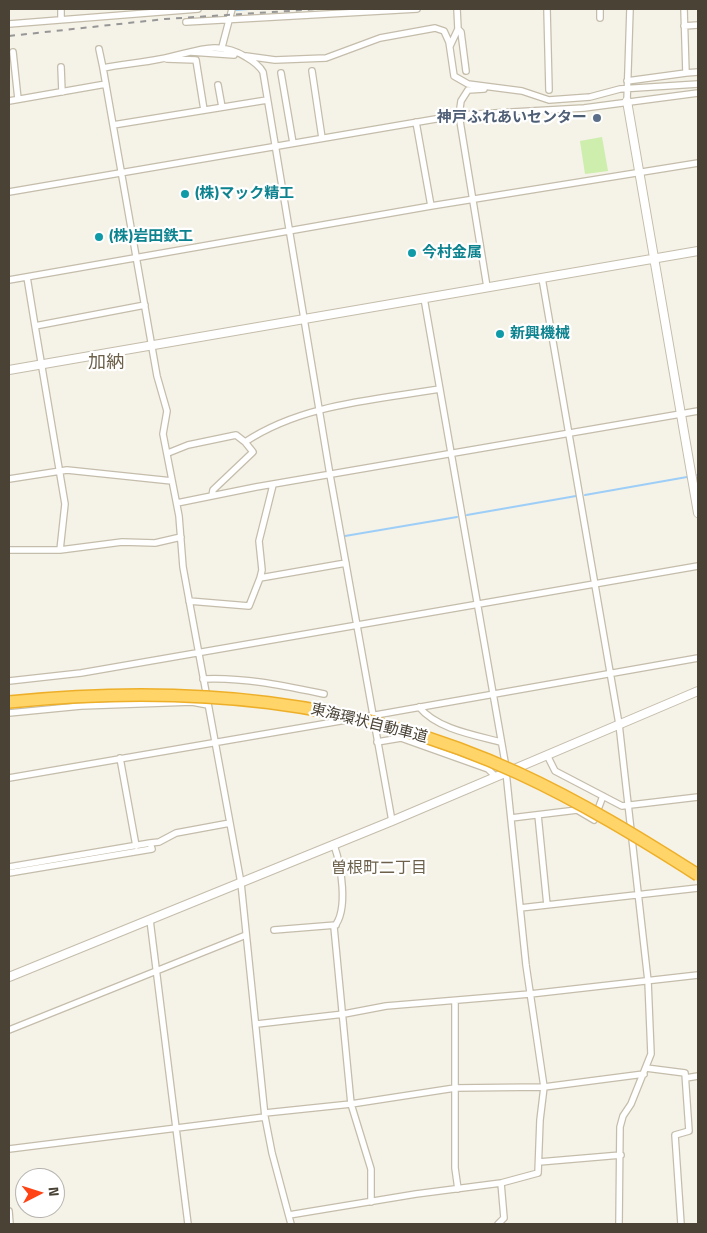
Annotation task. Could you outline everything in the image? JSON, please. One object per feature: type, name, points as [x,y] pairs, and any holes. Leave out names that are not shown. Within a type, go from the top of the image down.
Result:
[{"type":"highway","name":"東海環状自動車道","points":[[9,702],[116,693],[225,696],[292,706],[370,722],[466,752],[516,772],[616,824],[698,875]]},
{"type":"street","points":[[61,9],[61,19]]},
{"type":"street","points":[[9,24],[158,10],[198,9]]},
{"type":"street","points":[[222,47],[232,9]]},
{"type":"street","points":[[186,22],[417,9]]},
{"type":"street","points":[[449,48],[458,29],[457,9]]},
{"type":"street","points":[[547,9],[549,90]]},
{"type":"street","points":[[600,9],[600,18]]},
{"type":"street","points":[[630,9],[628,101],[638,173],[698,513]]},
{"type":"street","points":[[684,9],[686,73]]},
{"type":"street","points":[[684,26],[698,25]]},
{"type":"street","points":[[187,52],[275,60],[326,58],[380,38],[435,28],[444,31],[454,76],[468,84],[522,91],[549,100],[590,97],[627,89],[698,84]]},
{"type":"street","points":[[458,29],[461,32],[466,71]]},
{"type":"street","points":[[103,68],[162,59],[205,47],[222,47],[245,56],[260,67],[263,72],[330,475],[392,821]]},
{"type":"street","points":[[99,49],[157,376],[167,411],[163,434],[176,503],[189,601],[240,883],[257,1024],[265,1115],[272,1153],[291,1224]]},
{"type":"street","points":[[12,52],[18,99]]},
{"type":"street","points":[[162,59],[196,60],[204,110]]},
{"type":"street","points":[[61,66],[62,92]]},
{"type":"street","points":[[312,71],[322,138]]},
{"type":"street","points":[[281,72],[293,143]]},
{"type":"street","points":[[627,81],[698,72]]},
{"type":"street","points":[[9,101],[106,84]]},
{"type":"street","points":[[218,85],[222,107]]},
{"type":"street","points":[[487,287],[458,115],[461,101],[468,90],[498,89]]},
{"type":"street","points":[[9,192],[458,115],[584,108],[698,93]]},
{"type":"street","points":[[113,126],[267,100]]},
{"type":"street","points":[[416,122],[431,206]]},
{"type":"street","points":[[9,280],[431,206],[698,163]]},
{"type":"street","points":[[9,370],[698,251]]},
{"type":"street","points":[[27,277],[65,504],[60,550]]},
{"type":"street","points":[[542,278],[619,724],[648,981],[652,1044],[645,1071],[623,1116],[620,1127],[619,1224]]},
{"type":"street","points":[[289,1214],[501,1183],[534,1176],[538,1173],[540,1120],[544,1087],[530,994],[506,773],[424,298]]},
{"type":"street","points":[[35,326],[145,305]]},
{"type":"street","points":[[245,442],[258,433],[295,417],[319,410],[440,389]]},
{"type":"street","points":[[176,503],[212,495],[698,410]]},
{"type":"street","points":[[168,453],[188,445],[236,435],[245,442],[253,452],[213,490],[212,495]]},
{"type":"street","points":[[9,479],[60,470],[172,482]]},
{"type":"street","points":[[189,601],[249,606],[262,570],[259,541],[273,485]]},
{"type":"street","points":[[9,550],[60,550],[122,542],[155,543],[181,537]]},
{"type":"street","points":[[260,578],[346,563]]},
{"type":"street","points":[[9,681],[81,672],[698,566]]},
{"type":"street","points":[[9,778],[698,658]]},
{"type":"street","points":[[204,679],[221,678],[277,684],[324,694]]},
{"type":"street","points":[[9,978],[392,821],[698,691]]},
{"type":"street","points":[[9,713],[90,705],[192,702],[208,705]]},
{"type":"street","points":[[419,707],[428,719],[501,742]]},
{"type":"street","points":[[377,742],[401,738],[488,769],[496,777]]},
{"type":"street","points":[[547,755],[555,771],[622,806],[698,796]]},
{"type":"street","points":[[120,758],[136,846]]},
{"type":"street","points":[[511,818],[577,810],[594,820],[603,796]]},
{"type":"street","points":[[538,815],[547,905]]},
{"type":"street","points":[[9,868],[159,842],[176,833],[230,823]]},
{"type":"street","points":[[9,873],[152,849],[150,843]]},
{"type":"street","points":[[334,845],[341,874],[340,920],[336,925],[335,945],[344,1014],[351,1104],[371,1169],[371,1202]]},
{"type":"street","points":[[520,908],[698,888]]},
{"type":"street","points":[[150,920],[188,1224]]},
{"type":"street","points":[[274,930],[336,925]]},
{"type":"street","points":[[9,1030],[246,934]]},
{"type":"street","points":[[257,1024],[344,1014],[386,1006],[530,994],[698,975]]},
{"type":"street","points":[[455,1001],[455,1168],[458,1189]]},
{"type":"street","points":[[9,1149],[176,1128],[454,1088],[544,1087],[645,1071],[685,1073],[689,1131],[675,1135],[681,1224]]},
{"type":"street","points":[[686,1078],[698,1076]]},
{"type":"street","points":[[539,1162],[621,1155]]},
{"type":"street","points":[[498,1224],[504,1218],[501,1183]]},
{"type":"street","points":[[9,1211],[10,1224]]},
{"type":"green space","points":[[602,137],[608,171],[585,174],[580,141]]},
{"type":"waterway","points":[[236,10],[249,9]]},
{"type":"waterway","points":[[585,495],[687,477]]},
{"type":"waterway","points":[[467,515],[576,496]]},
{"type":"waterway","points":[[345,536],[457,517]]},
{"type":"railway","points":[[9,36],[165,19],[319,9]]},
{"type":"place","name":"神戸ふれあいセンター","points":[[597,118]]},
{"type":"place","name":"(株)マック精工","points":[[185,194]]},
{"type":"place","name":"(株)岩田鉄工","points":[[99,237]]},
{"type":"place","name":"今村金属","points":[[412,253]]},
{"type":"place","name":"新興機械","points":[[500,334]]},
{"type":"district","name":"加納","points":[[106,364]]},
{"type":"district","name":"曽根町二丁目","points":[[379,869]]}]
